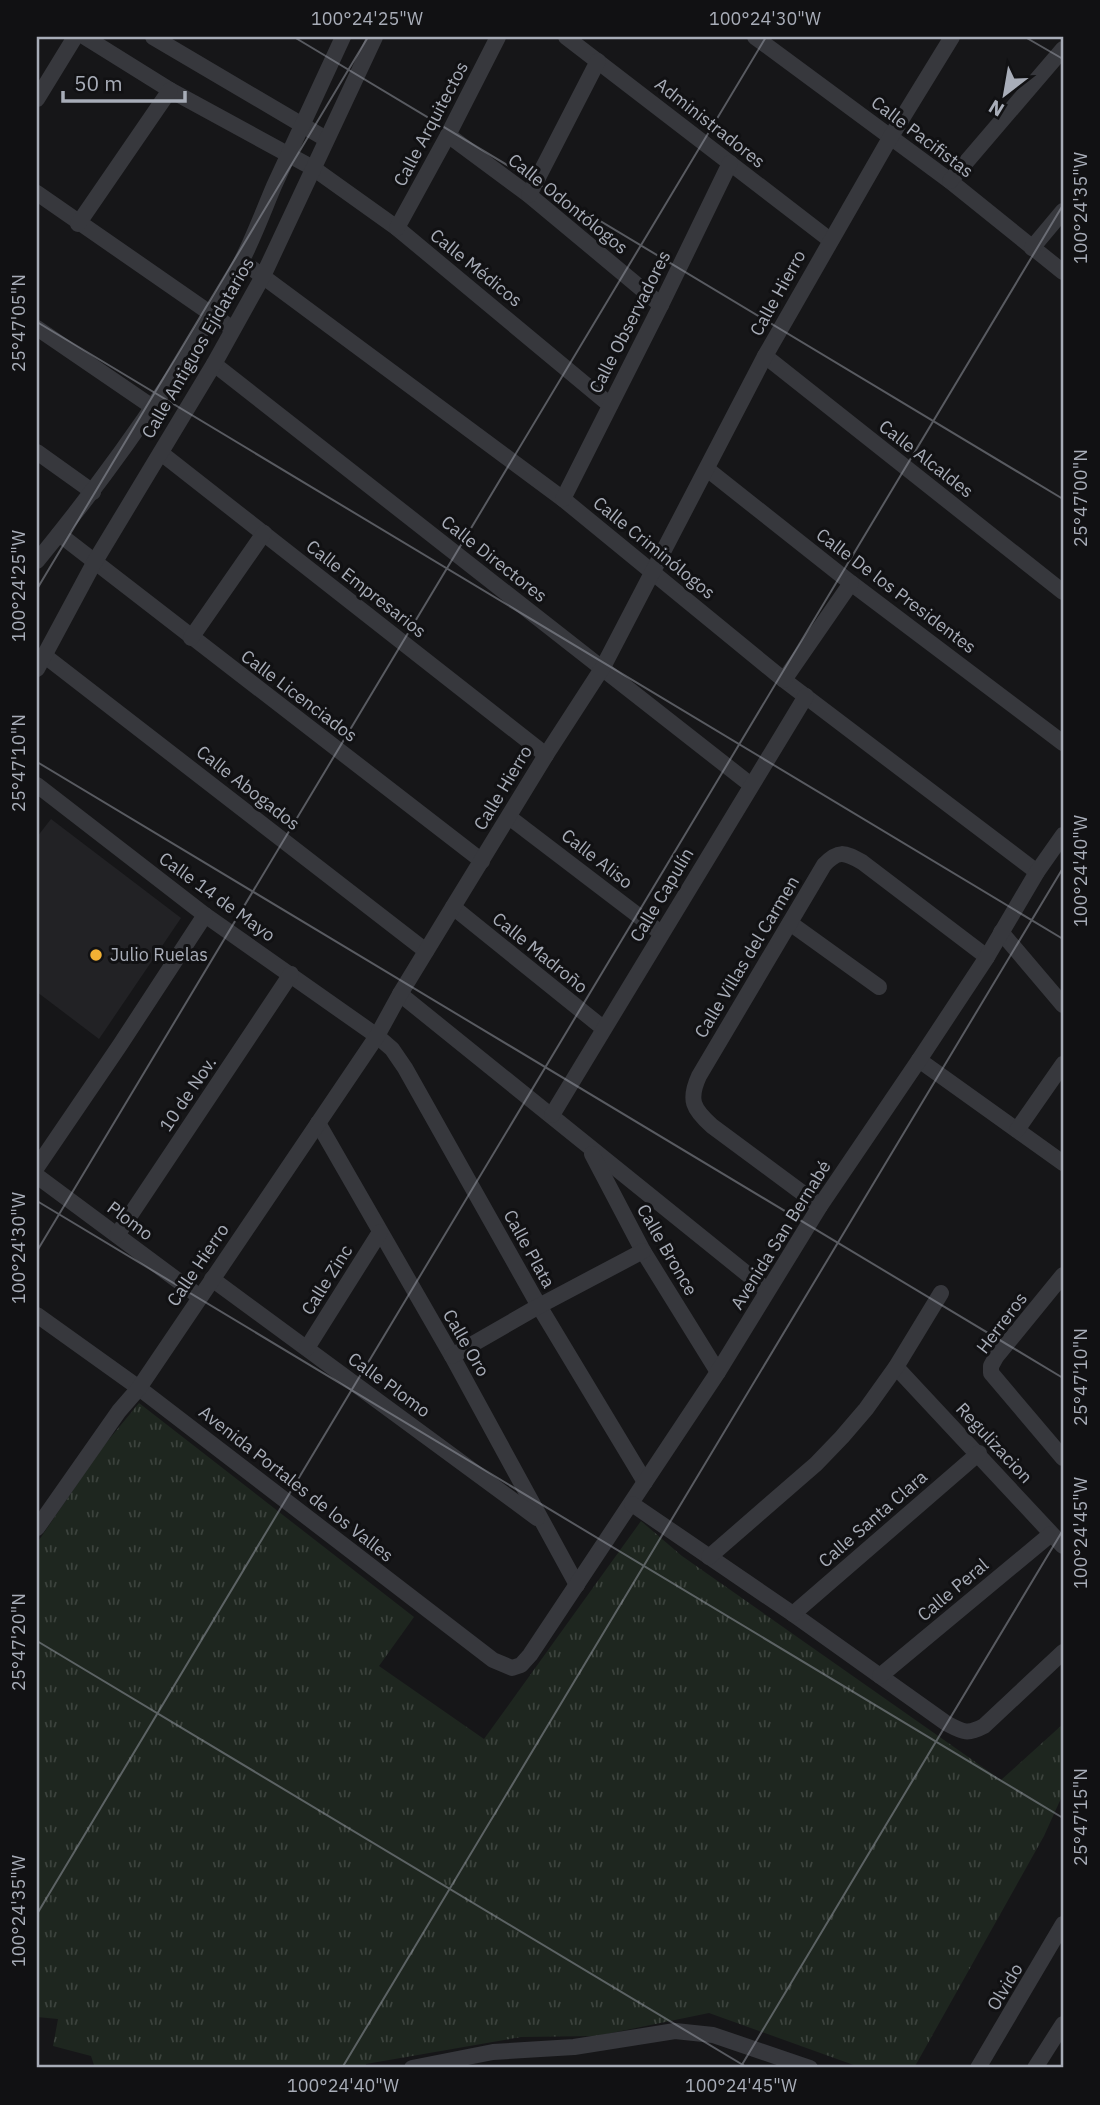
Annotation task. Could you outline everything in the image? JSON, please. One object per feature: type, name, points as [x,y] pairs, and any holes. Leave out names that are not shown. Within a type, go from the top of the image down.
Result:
[{"type":"street","points":[[37,99],[75,37]]},
{"type":"street","name":"Calle Médicos","points":[[85,37],[170,90],[313,168],[397,228],[610,405]]},
{"type":"street","points":[[153,37],[326,139]]},
{"type":"street","name":"Calle Antiguos Ejidatarios","points":[[37,561],[93,492],[154,408],[211,316],[242,261],[301,126],[344,37]]},
{"type":"street","name":"Calle Antiguos Ejidatarios","points":[[41,662],[93,563],[214,364],[263,276],[374,37]]},
{"type":"street","name":"Calle Arquitectos","points":[[397,228],[498,37]]},
{"type":"street","name":"Administradores","points":[[566,37],[830,240]]},
{"type":"street","name":"Calle Pacifistas","points":[[755,37],[950,181],[1063,272]]},
{"type":"street","name":"Calle Hierro","points":[[39,1519],[139,1388],[377,1036],[546,755],[603,667],[765,356],[830,240],[952,37]]},
{"type":"street","points":[[950,181],[1063,49]]},
{"type":"street","points":[[530,195],[598,61]]},
{"type":"street","points":[[78,224],[170,90]]},
{"type":"street","name":"Calle Odontólogos","points":[[448,135],[530,195],[661,305]]},
{"type":"street","name":"Calle Observadores","points":[[563,499],[730,163]]},
{"type":"street","points":[[37,193],[233,329]]},
{"type":"street","points":[[1032,248],[1063,211]]},
{"type":"street","name":"Calle Criminólogos","points":[[242,261],[563,499],[784,680],[1037,872]]},
{"type":"street","points":[[37,328],[154,408]]},
{"type":"street","name":"Calle Alcaldes","points":[[765,356],[1063,592]]},
{"type":"street","name":"Calle Directores","points":[[214,364],[751,785]]},
{"type":"street","points":[[37,452],[93,492]]},
{"type":"street","name":"Calle Empresarios","points":[[161,453],[546,755]]},
{"type":"street","name":"Calle De los Presidentes","points":[[707,469],[851,583],[1063,743]]},
{"type":"street","points":[[191,638],[264,533]]},
{"type":"street","name":"Calle Licenciados","points":[[59,534],[93,563],[482,860]]},
{"type":"street","points":[[784,680],[851,583]]},
{"type":"street","name":"Calle Abogados","points":[[41,662],[426,951]]},
{"type":"street","name":"Calle Capulín","points":[[552,1115],[806,695]]},
{"type":"street","name":"Calle 14 de Mayo","points":[[39,792],[205,915],[377,1036]]},
{"type":"street","name":"Calle Aliso","points":[[509,817],[661,933]]},
{"type":"street","name":"Avenida San Bernabé","points":[[530,1655],[632,1504],[820,1206],[919,1060],[1037,872],[1063,836]]},
{"type":"street","name":"Calle Villas del Carmen","points":[[820,1206],[712,1126],[699,1114],[692,1100],[699,1076],[824,865],[832,856],[840,853],[850,855],[986,957]]},
{"type":"street","name":"Calle Madroño","points":[[453,907],[603,1028]]},
{"type":"street","points":[[37,1167],[205,915]]},
{"type":"street","points":[[790,923],[878,987]]},
{"type":"street","points":[[1001,932],[1063,1005]]},
{"type":"street","name":"10 de Nov.","points":[[117,1235],[291,974]]},
{"type":"street","name":"Calle Bronce","points":[[400,994],[767,1290]]},
{"type":"street","name":"Calle Plata","points":[[377,1036],[405,1068],[539,1306],[645,1482]]},
{"type":"street","points":[[919,1060],[1063,1163]]},
{"type":"street","points":[[1017,1130],[1063,1064]]},
{"type":"street","name":"Calle Oro","points":[[317,1123],[452,1356],[577,1585]]},
{"type":"street","name":"Calle Bronce","points":[[587,1145],[643,1251],[718,1371]]},
{"type":"street","name":"Plomo","points":[[37,1176],[200,1297]]},
{"type":"street","name":"Calle Zinc","points":[[307,1348],[380,1232]]},
{"type":"street","points":[[452,1356],[643,1251]]},
{"type":"street","name":"Herreros","points":[[1063,1275],[1057,1295],[996,1357],[991,1366],[991,1373],[1063,1458]]},
{"type":"street","name":"Calle Plomo","points":[[212,1279],[543,1522]]},
{"type":"street","points":[[709,1557],[816,1464],[842,1437],[897,1367],[941,1293]]},
{"type":"street","name":"Avenida Portales de los Valles","points":[[37,1315],[139,1388],[494,1660],[512,1668],[521,1665],[530,1655]]},
{"type":"street","name":"Regulizacion","points":[[897,1367],[1063,1546]]},
{"type":"street","name":"Calle Santa Clara","points":[[793,1614],[979,1453]]},
{"type":"street","points":[[632,1504],[961,1731],[972,1732],[984,1726],[1063,1652]]},
{"type":"street","name":"Calle Peral","points":[[880,1676],[1051,1534]]},
{"type":"street","name":"Olvido","points":[[978,2068],[1063,1924]]},
{"type":"street","points":[[1035,2068],[1063,2024]]},
{"type":"street","points":[[412,2068],[494,2052],[574,2047],[675,2031],[713,2035],[810,2068]]},
{"type":"shaded area","name":"Julio Ruelas","points":[[51,819],[181,918],[99,1039],[37,992],[37,837]]},
{"type":"green space","points":[[139,1403],[414,1617],[379,1666],[484,1739],[641,1521],[682,1556],[1001,1780],[1063,1724],[1063,1794],[1044,1836],[914,2068],[862,2068],[709,2013],[597,2036],[521,2037],[366,2064],[366,2068],[95,2068],[91,2056],[53,2046],[58,2019],[37,2017],[37,1543],[101,1449]]},
{"type":"place","name":"Julio Ruelas","points":[[96,955]]}]
